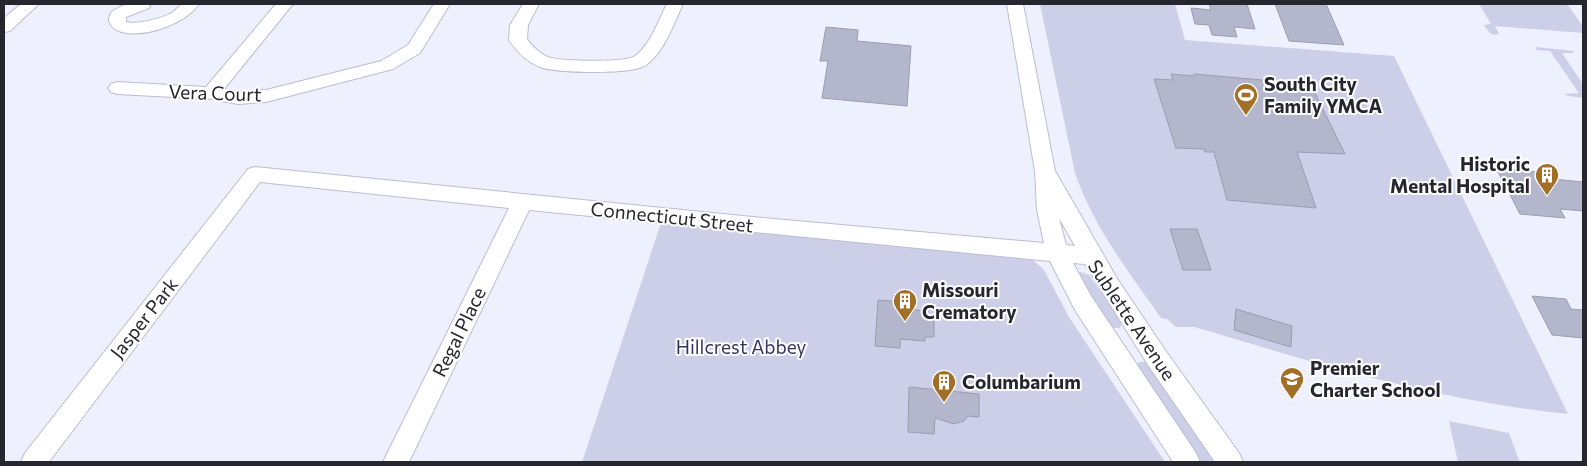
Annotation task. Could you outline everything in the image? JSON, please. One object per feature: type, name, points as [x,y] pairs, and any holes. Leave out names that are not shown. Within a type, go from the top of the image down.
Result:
[{"type":"street","points":[[4,27],[31,4]]},
{"type":"street","points":[[143,4],[131,8],[118,16],[118,24],[126,28],[142,28],[179,16],[191,4]]},
{"type":"street","points":[[211,93],[285,4]]},
{"type":"street","name":"Vera Court","points":[[117,88],[211,93],[238,98],[266,96],[390,64],[414,49],[442,4]]},
{"type":"street","points":[[531,4],[519,25],[518,40],[528,52],[546,62],[613,67],[638,62],[651,52],[675,4]]},
{"type":"street","name":"Sublette Avenue","points":[[1015,4],[1046,171],[1046,210],[1056,253],[1083,303],[1187,462]]},
{"type":"street","name":"Sublette Avenue","points":[[1046,171],[1090,256],[1135,328],[1230,462]]},
{"type":"street","name":"Connecticut Street","points":[[255,174],[522,202],[1090,256]]},
{"type":"street","name":"Jasper Park","points":[[34,462],[255,174]]},
{"type":"street","name":"Regal Place","points":[[396,462],[522,202]]},
{"type":"green space","points":[[1040,4],[1175,4],[1185,40],[1394,56],[1568,414],[1520,408],[1426,391],[1333,367],[1195,327],[1176,327],[1167,319],[1161,318],[1102,231],[1075,173]]},
{"type":"green space","points":[[1479,4],[1567,4],[1583,26],[1583,33],[1495,26],[1499,34],[1494,35],[1484,25],[1491,24]]},
{"type":"green space","points":[[1536,47],[1574,51],[1573,53],[1562,53],[1583,84],[1583,98],[1564,94],[1579,93],[1550,51],[1536,50]]},
{"type":"green space","name":"Hillcrest Abbey","points":[[661,223],[1033,260],[1044,270],[1069,317],[1165,462],[582,462]]},
{"type":"green space","points":[[1081,272],[1089,275],[1122,322],[1120,328],[1111,328],[1076,273]]},
{"type":"green space","points":[[1149,362],[1153,367],[1219,462],[1200,462],[1136,369],[1136,364]]},
{"type":"green space","points":[[1449,421],[1509,433],[1519,460],[1523,462],[1458,462]]},
{"type":"building","points":[[1209,4],[1247,4],[1255,29],[1234,27],[1237,37],[1212,35],[1209,25],[1195,24],[1191,8],[1211,10]]},
{"type":"building","points":[[1275,4],[1326,4],[1344,45],[1289,41]]},
{"type":"building","points":[[826,27],[858,30],[857,41],[911,46],[907,106],[822,98],[828,61],[820,61]]},
{"type":"building","name":"South City Family YMCA","points":[[1171,74],[1194,76],[1194,74],[1311,85],[1345,154],[1297,152],[1316,208],[1227,200],[1214,152],[1205,152],[1204,149],[1176,148],[1154,79],[1173,80]]},
{"type":"building","name":"Historic Mental Hospital","points":[[1496,168],[1538,172],[1542,178],[1583,182],[1583,211],[1560,209],[1565,218],[1520,214]]},
{"type":"building","points":[[1170,229],[1197,229],[1211,270],[1183,270]]},
{"type":"building","points":[[1532,296],[1566,299],[1571,309],[1583,310],[1583,338],[1552,335]]},
{"type":"building","name":"Missouri Crematory","points":[[878,300],[903,302],[903,309],[928,311],[927,316],[934,316],[934,337],[925,337],[925,341],[900,339],[900,348],[875,346]]},
{"type":"building","points":[[1236,309],[1292,326],[1291,347],[1234,330]]},
{"type":"building","name":"Columbarium","points":[[909,387],[979,394],[979,417],[968,416],[964,421],[954,424],[935,418],[934,434],[908,432]]},
{"type":"place","name":"South City Family YMCA","points":[[1246,116]]},
{"type":"place","name":"Historic Mental Hospital","points":[[1547,196]]},
{"type":"place","name":"Missouri Crematory","points":[[905,322]]},
{"type":"place","name":"Premier Charter School","points":[[1292,400]]},
{"type":"place","name":"Columbarium","points":[[944,403]]}]
